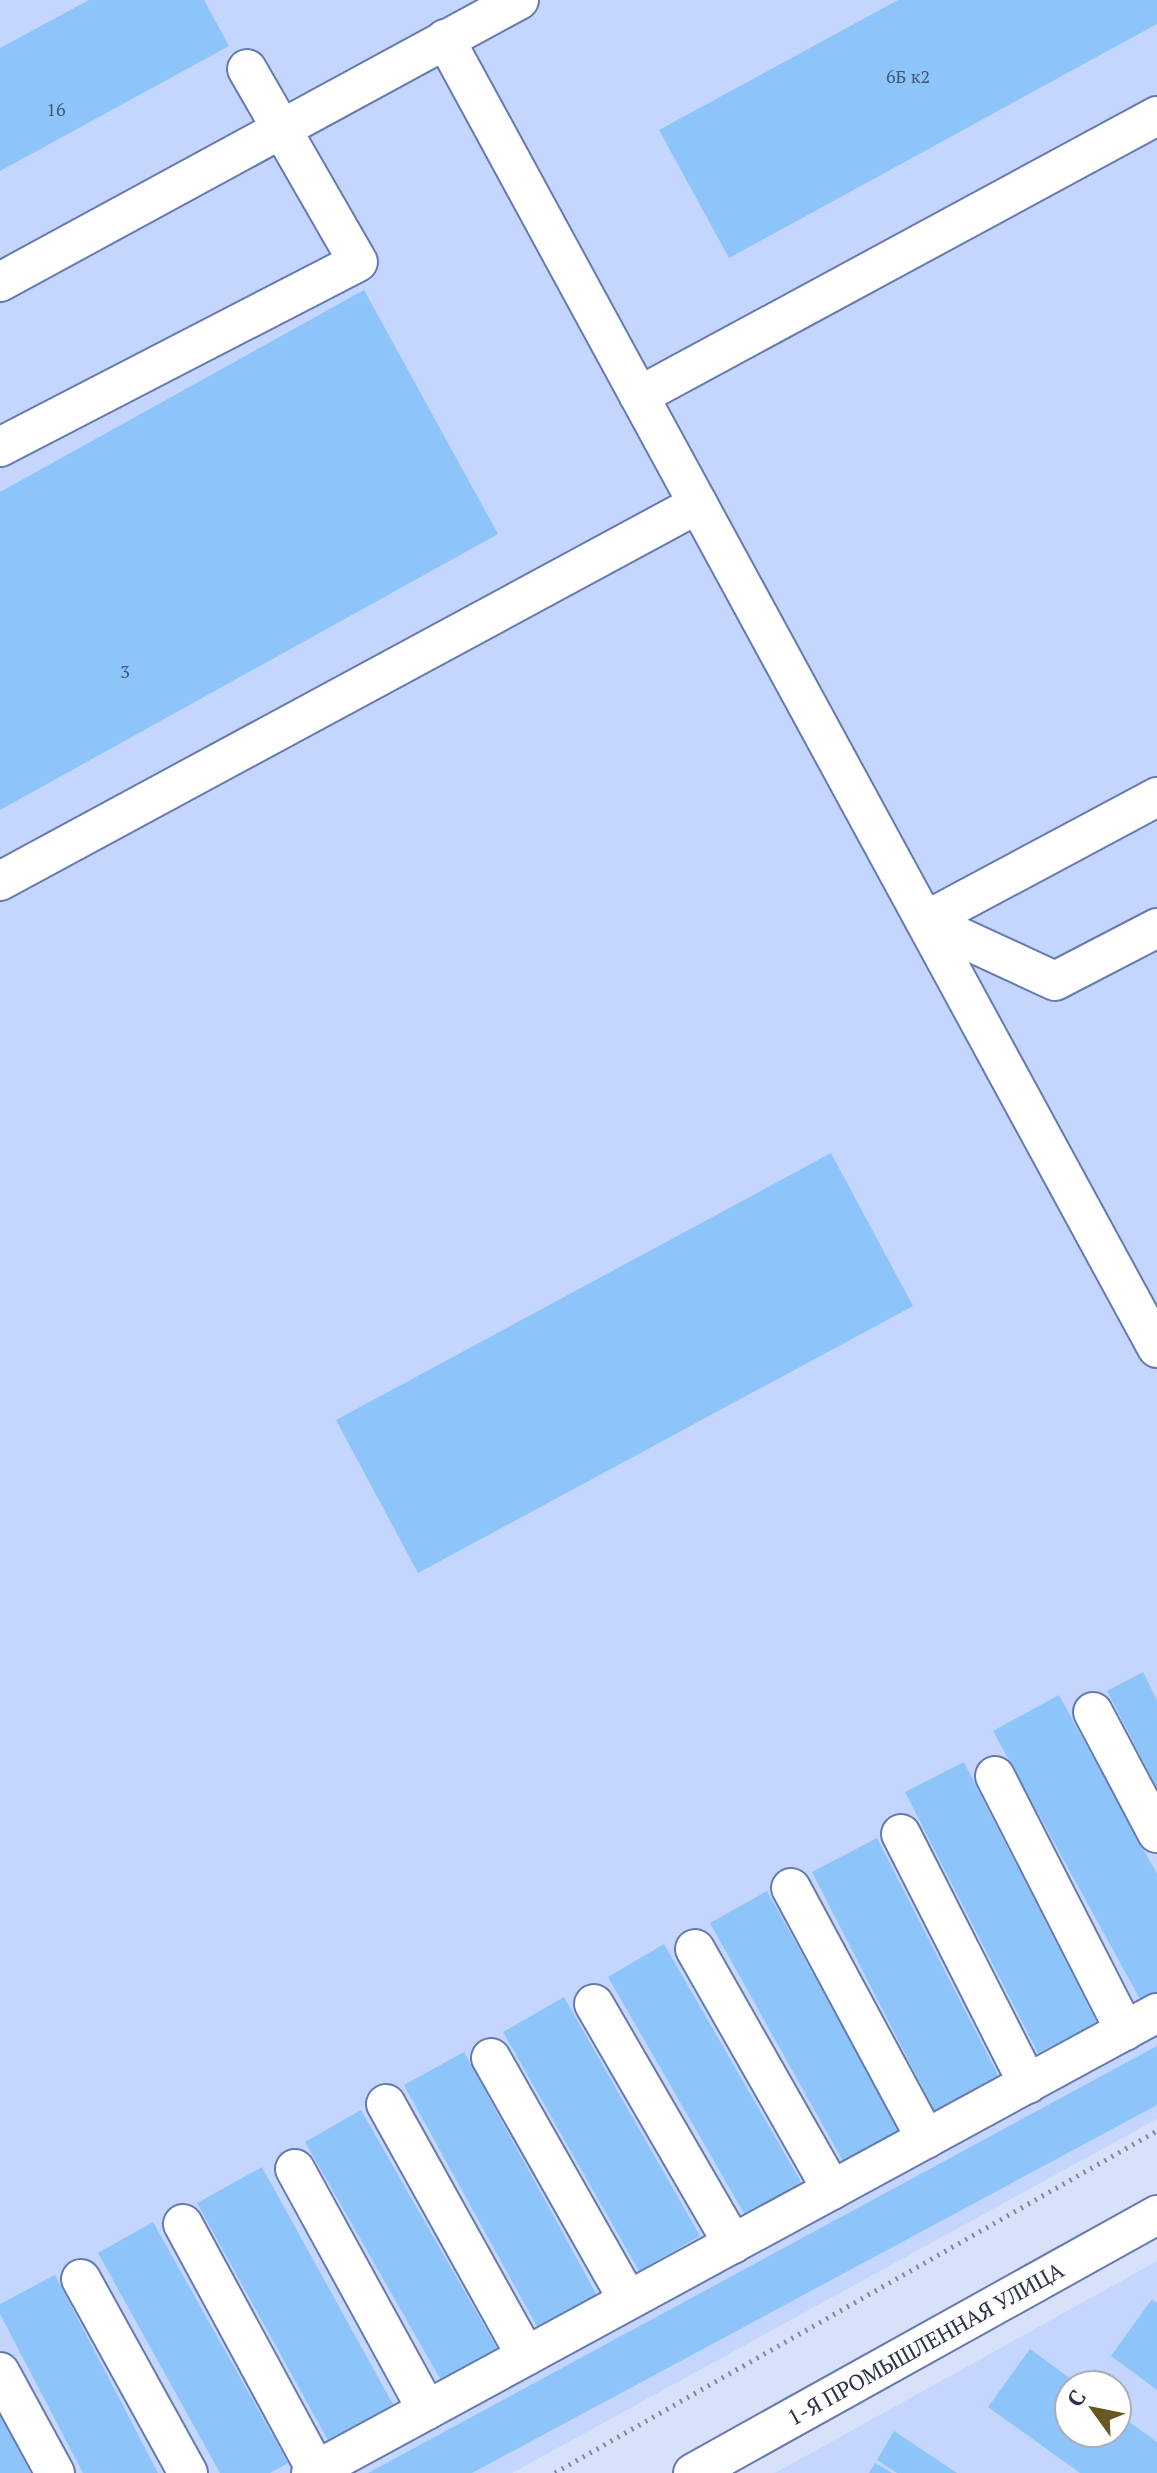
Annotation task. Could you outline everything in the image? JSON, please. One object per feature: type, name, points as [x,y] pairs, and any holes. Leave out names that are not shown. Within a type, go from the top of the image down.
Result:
[{"type":"street","points":[[0,282],[519,0]]},
{"type":"street","points":[[445,39],[1157,1348]]},
{"type":"street","points":[[0,447],[358,262],[247,69]]},
{"type":"street","points":[[639,396],[1157,116]]},
{"type":"street","points":[[0,881],[698,504]]},
{"type":"street","points":[[925,921],[1157,797]]},
{"type":"street","points":[[925,921],[1055,981],[1157,928]]},
{"type":"street","points":[[1093,1712],[1157,1833]]},
{"type":"street","points":[[183,2224],[313,2472],[1141,2022],[995,1776]]},
{"type":"street","points":[[901,1834],[1028,2084]]},
{"type":"street","points":[[791,1888],[926,2139]]},
{"type":"street","points":[[695,1949],[832,2190]]},
{"type":"street","points":[[594,2004],[733,2244]]},
{"type":"street","points":[[491,2058],[628,2300]]},
{"type":"street","points":[[386,2104],[526,2356]]},
{"type":"street","points":[[295,2169],[427,2410]]},
{"type":"street","name":"1-Я ПРОМЫШЛЕННАЯ УЛИЦА","points":[[693,2473],[1157,2215]]},
{"type":"street","points":[[81,2279],[188,2473]]},
{"type":"street","points":[[0,2372],[55,2473]]},
{"type":"path","points":[[555,2473],[1157,2131]]},
{"type":"shaded area","points":[[0,0],[1157,0],[1157,2119],[512,2473],[0,2473]]},
{"type":"shaded area","points":[[1157,2261],[1157,2473],[775,2473]]},
{"type":"building","points":[[89,0],[204,0],[229,46],[0,171],[0,48]]},
{"type":"building","points":[[898,0],[1157,0],[1157,24],[729,258],[659,130]]},
{"type":"building","points":[[364,290],[498,534],[0,810],[0,492]]},
{"type":"building","points":[[831,1153],[913,1306],[418,1573],[336,1420]]},
{"type":"building","points":[[1143,1672],[1157,1700],[1157,1788],[1107,1691]]},
{"type":"building","points":[[1059,1695],[1157,1874],[1157,1992],[1141,2001],[993,1731]]},
{"type":"building","points":[[964,1762],[1097,2023],[1038,2053],[905,1792]]},
{"type":"building","points":[[877,1838],[1000,2079],[935,2112],[812,1872]]},
{"type":"building","points":[[767,1891],[900,2130],[844,2163],[710,1923]]},
{"type":"building","points":[[664,1944],[801,2182],[745,2215],[608,1977]]},
{"type":"building","points":[[564,1997],[700,2236],[639,2271],[503,2032]]},
{"type":"building","points":[[1157,2046],[1157,2105],[472,2473],[368,2473]]},
{"type":"building","points":[[464,2052],[599,2299],[540,2332],[404,2085]]},
{"type":"building","points":[[361,2110],[498,2350],[442,2382],[305,2142]]},
{"type":"building","points":[[262,2167],[395,2408],[330,2444],[197,2203]]},
{"type":"building","points":[[153,2222],[288,2463],[270,2473],[220,2473],[98,2253]]},
{"type":"building","points":[[55,2275],[158,2473],[83,2473],[0,2314],[0,2304]]},
{"type":"building","points":[[1152,2299],[1157,2303],[1157,2390],[1133,2372],[1133,2369],[1111,2356]]},
{"type":"building","points":[[1030,2349],[1057,2369],[1053,2369],[1053,2449],[1133,2449],[1133,2425],[1157,2442],[1157,2473],[1080,2473],[988,2407]]},
{"type":"building","points":[[0,2416],[31,2473],[0,2473]]},
{"type":"building","points":[[894,2431],[957,2473],[897,2473],[877,2460]]},
{"type":"building","points":[[875,2463],[892,2473],[869,2473]]}]
